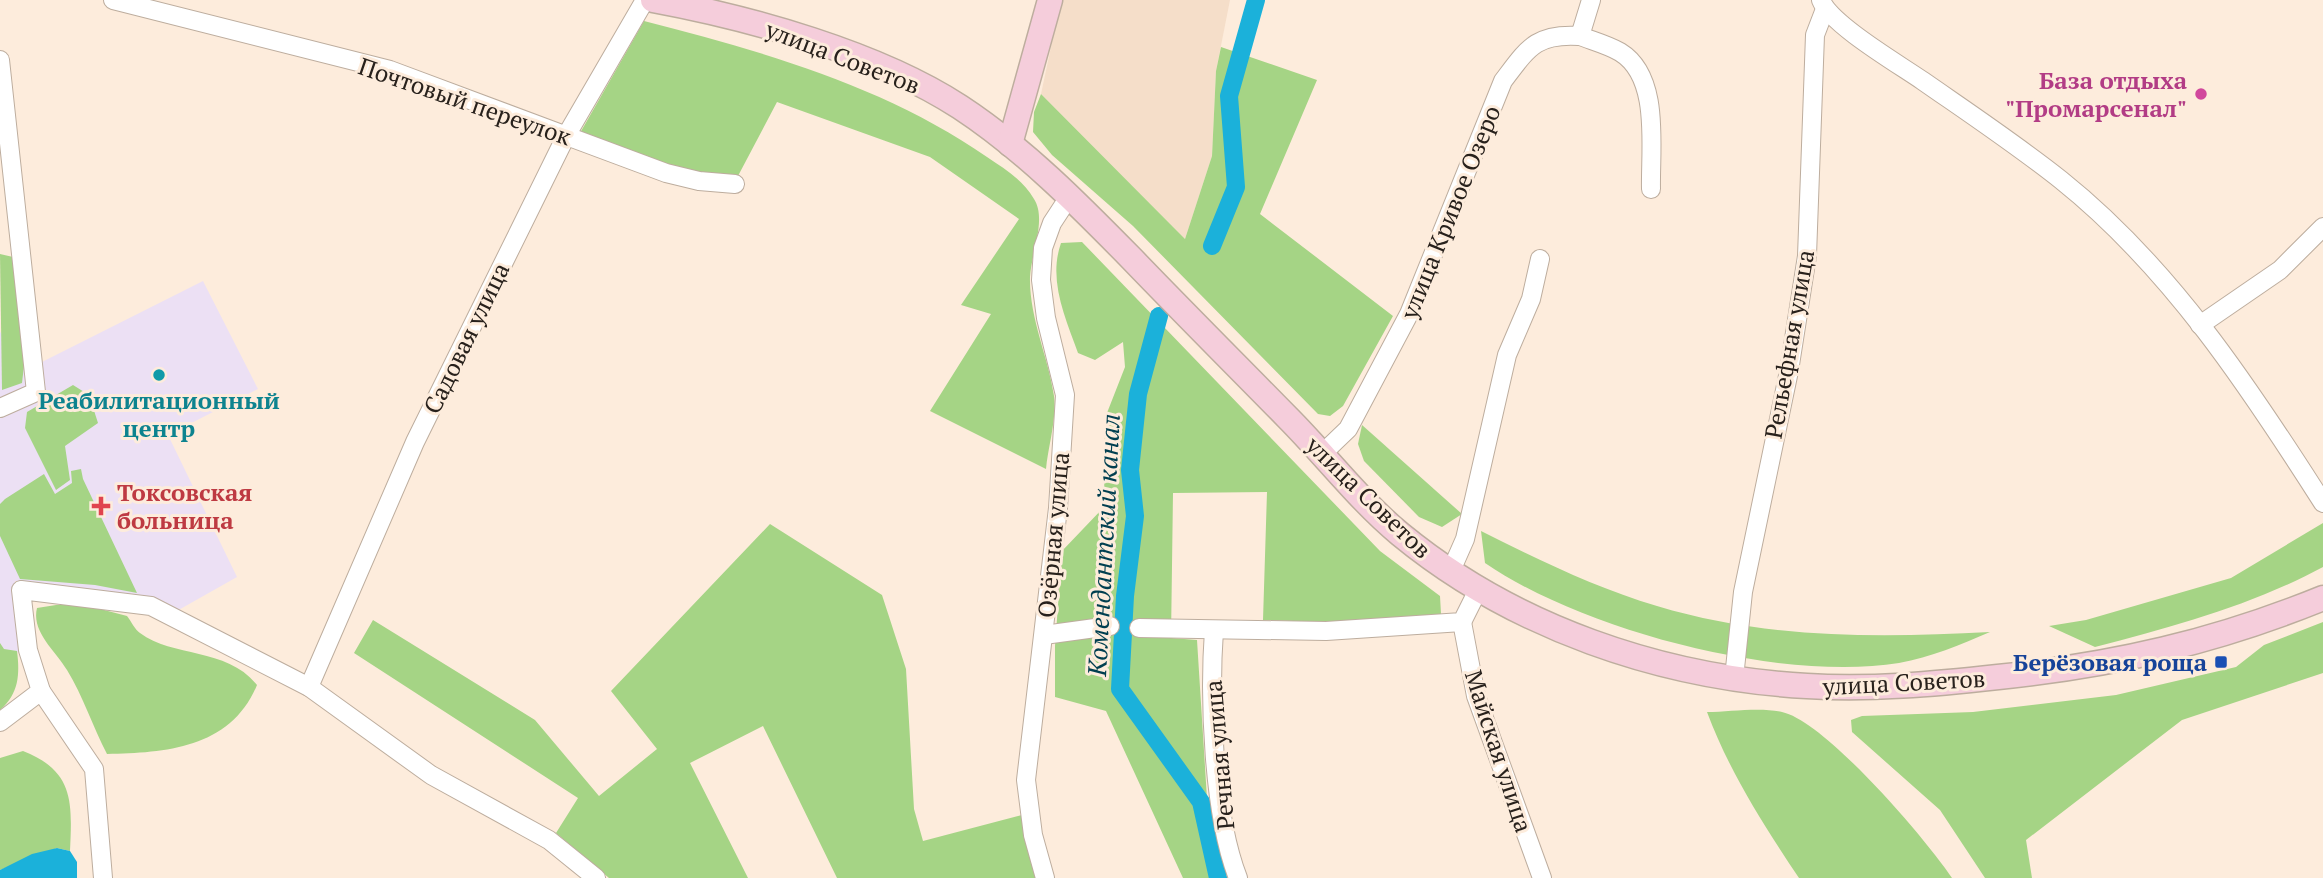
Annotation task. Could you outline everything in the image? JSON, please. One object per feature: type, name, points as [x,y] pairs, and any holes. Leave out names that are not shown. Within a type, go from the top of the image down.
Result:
[{"type":"main road","name":"улица Советов","points":[[653,0],[769,28],[901,74],[958,106],[1010,144],[1069,197],[1323,453],[1395,530],[1450,573],[1478,590],[1570,634],[1682,668],[1734,678],[1807,687],[1886,686],[2030,674],[2128,660],[2213,639],[2323,598]]},
{"type":"main road","points":[[1010,144],[1050,0]]},
{"type":"street","name":"Почтовый переулок","points":[[113,0],[390,70],[666,173],[699,181],[735,184]]},
{"type":"street","name":"Садовая улица","points":[[309,687],[415,443],[566,136],[645,0]]},
{"type":"street","points":[[1591,0],[1580,36],[1621,53],[1638,70],[1645,84],[1651,189]]},
{"type":"street","points":[[1823,5],[2070,188],[2122,232],[2200,325],[2277,430],[2323,503]]},
{"type":"street","name":"Рельефная улица","points":[[1734,678],[1748,565],[1789,371],[1807,256],[1815,34],[1823,5]]},
{"type":"street","name":"улица Кривое Озеро","points":[[1323,453],[1348,429],[1409,314],[1503,81],[1525,51],[1539,40],[1553,34],[1580,36]]},
{"type":"street","points":[[0,60],[36,392],[0,408]]},
{"type":"street","name":"Озёрная улица","points":[[1045,878],[1033,835],[1026,780],[1058,508],[1065,395],[1046,318],[1042,270],[1043,248],[1052,223],[1069,197]]},
{"type":"street","points":[[2200,325],[2280,270],[2323,227]]},
{"type":"street","points":[[1450,573],[1465,539],[1507,355],[1531,299],[1540,259]]},
{"type":"street","points":[[103,878],[94,769],[41,691],[28,650],[21,590],[151,606],[309,687],[431,775],[549,840],[596,878]]},
{"type":"street","points":[[1139,628],[1326,631],[1462,622],[1478,590]]},
{"type":"street","name":"Майская улица","points":[[1462,622],[1476,696],[1542,878]]},
{"type":"street","points":[[1044,635],[1110,626]]},
{"type":"street","name":"Речная улица","points":[[1214,630],[1211,668],[1216,761],[1229,855],[1238,878]]},
{"type":"street","points":[[0,722],[41,691]]},
{"type":"shaded area","points":[[1061,0],[1230,0],[1216,71],[1212,156],[1185,239],[1041,94]]},
{"type":"shaded area","name":"Токсовская больница","points":[[203,281],[258,389],[168,435],[237,577],[175,612],[144,598],[94,589],[15,581],[24,648],[0,664],[0,332],[34,366]]},
{"type":"green space","points":[[644,21],[778,59],[866,91],[948,132],[1013,175],[1025,186],[1038,207],[1039,226],[1031,268],[1030,292],[1055,405],[1046,469],[930,411],[991,314],[961,305],[1019,219],[930,157],[777,102],[729,193],[668,182],[572,147]]},
{"type":"green space","points":[[1221,47],[1317,80],[1260,214],[1393,316],[1343,406],[1330,416],[1318,414],[1133,226],[1052,155],[1033,132],[1034,112],[1041,94],[1185,239],[1212,156],[1216,71]]},
{"type":"green space","points":[[1082,242],[1380,551],[1440,596],[1441,614],[1326,622],[1263,620],[1267,492],[1173,493],[1171,638],[1197,640],[1212,878],[1183,878],[1106,711],[1055,697],[1055,646],[1062,551],[1104,507],[1105,418],[1125,367],[1123,342],[1095,360],[1078,353],[1068,326],[1057,285],[1057,257],[1061,243]]},
{"type":"green space","points":[[0,254],[13,257],[25,357],[22,383],[2,390]]},
{"type":"green space","points":[[73,385],[89,395],[98,423],[65,446],[70,480],[56,490],[25,428],[27,412]]},
{"type":"green space","points":[[1362,425],[1462,514],[1442,527],[1419,517],[1364,461],[1358,444]]},
{"type":"green space","points":[[81,469],[83,479],[137,593],[95,585],[20,579],[0,536],[0,504],[5,499],[44,474],[55,494],[72,483],[71,471]]},
{"type":"green space","points":[[2323,523],[2323,567],[2240,604],[2095,647],[2049,626],[2086,620],[2231,578]]},
{"type":"green space","points":[[770,524],[882,595],[906,669],[914,809],[923,841],[1026,814],[1039,878],[837,878],[763,726],[690,763],[748,878],[609,878],[556,833],[578,798],[354,653],[373,620],[535,720],[599,796],[657,749],[611,691]]},
{"type":"green space","points":[[1481,531],[1612,591],[1698,617],[1739,625],[1822,634],[1990,632],[1934,654],[1899,663],[1851,667],[1798,665],[1742,658],[1684,646],[1628,630],[1526,588],[1485,563]]},
{"type":"green space","points":[[85,605],[127,616],[138,632],[153,641],[231,664],[257,685],[246,706],[231,722],[214,734],[174,748],[107,754],[73,680],[38,625],[37,608]]},
{"type":"green space","points":[[2323,622],[2323,673],[2182,720],[2026,840],[2032,878],[1985,878],[1940,810],[1852,732],[1851,720],[1862,716],[1973,712],[2116,695],[2236,667],[2264,645]]},
{"type":"green space","points":[[0,643],[4,649],[17,651],[18,668],[15,690],[0,710]]},
{"type":"green space","points":[[1773,711],[1801,720],[1848,758],[1873,784],[1921,837],[1952,878],[1799,878],[1737,777],[1707,712]]},
{"type":"green space","points":[[23,751],[53,768],[67,791],[71,818],[70,851],[57,848],[0,870],[0,758]]},
{"type":"water","points":[[57,848],[70,851],[77,862],[77,878],[0,878],[0,870],[32,854]]},
{"type":"waterway","name":"Комендантский канал","points":[[1212,246],[1236,187],[1229,96],[1256,0]]},
{"type":"waterway","name":"Комендантский канал","points":[[1159,316],[1138,394],[1130,470],[1135,516],[1125,596],[1120,689],[1201,802],[1218,878]]},
{"type":"place","name":"База отдыха \"Промарсенал\"","points":[[2201,94]]},
{"type":"place","name":"Реабилитационный центр","points":[[159,375]]},
{"type":"place","name":"Токсовская больница","points":[[101,506]]},
{"type":"place","name":"Берёзовая роща","points":[[2221,662]]}]
